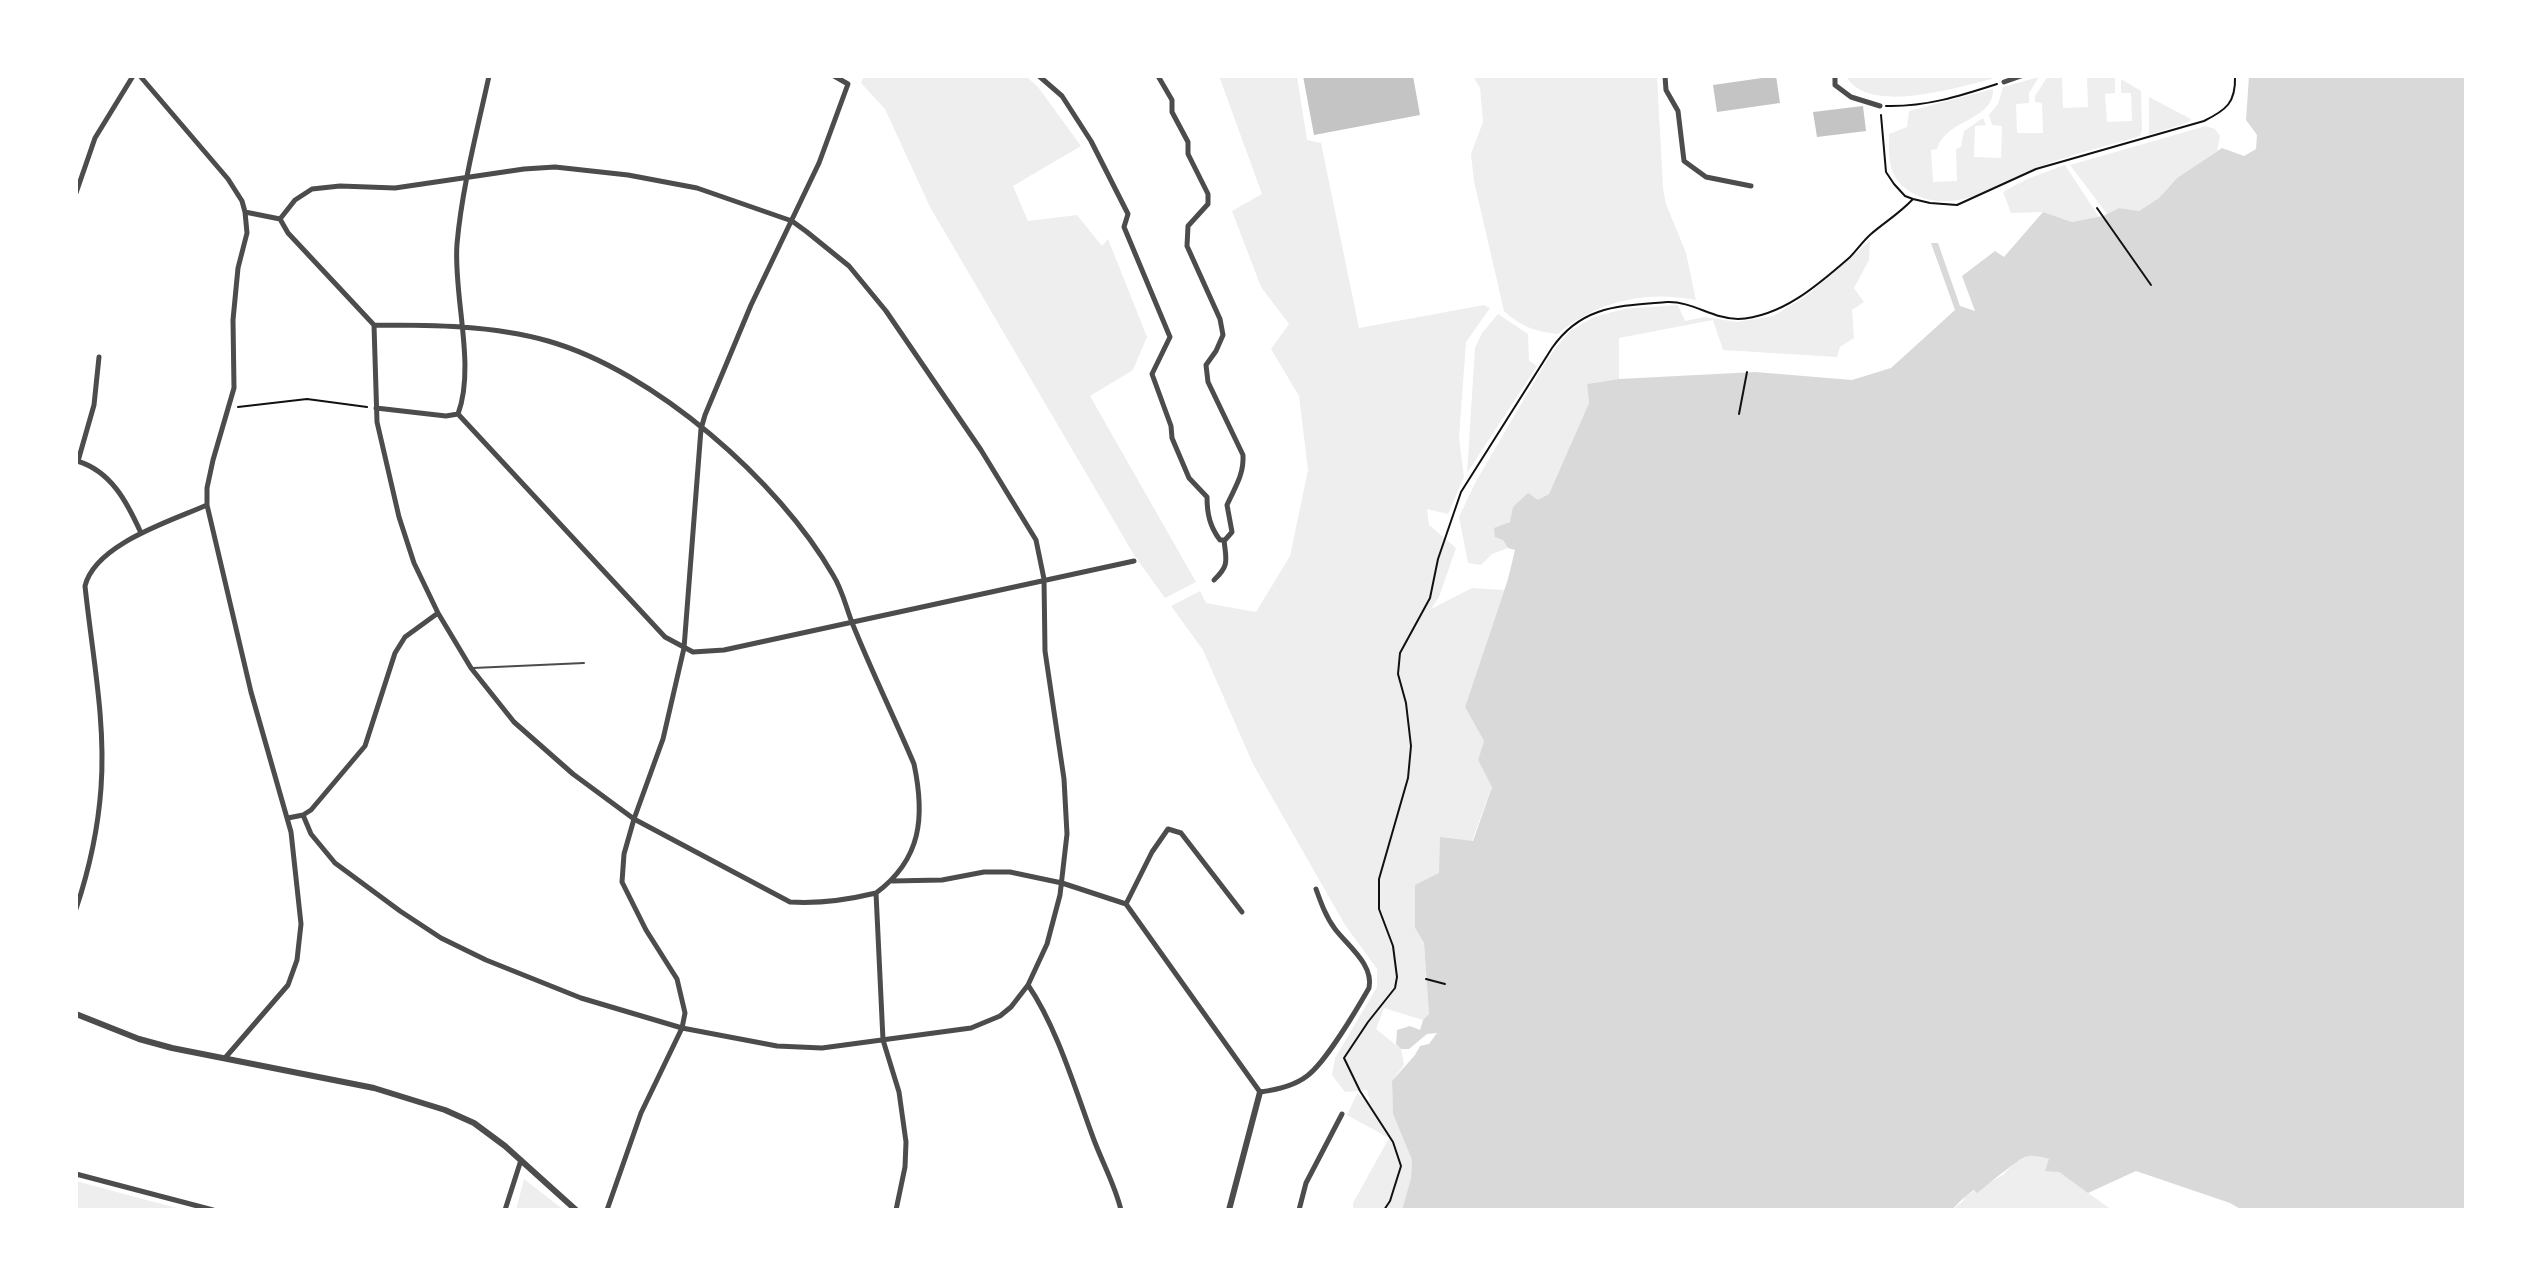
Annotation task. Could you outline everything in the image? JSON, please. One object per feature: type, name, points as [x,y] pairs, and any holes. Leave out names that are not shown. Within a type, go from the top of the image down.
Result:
[{"type":"street","points":[[76,193],[95,138],[133,76]]},
{"type":"street","points":[[140,76],[228,179],[242,201],[247,233],[236,291],[234,388],[213,460],[207,505],[251,692],[288,818],[301,924],[297,960],[288,985],[225,1058]]},
{"type":"street","points":[[458,414],[465,387],[457,246],[489,76]]},
{"type":"street","points":[[834,76],[848,84]]},
{"type":"street","points":[[607,1210],[641,1113],[682,1028],[685,1013],[677,979],[646,930],[622,882],[624,854],[663,739],[684,648],[701,429],[742,327],[819,163],[851,76]]},
{"type":"street","points":[[1039,76],[1062,96],[1091,141],[1128,214],[1124,227],[1170,337],[1152,374],[1158,396],[1189,478],[1207,497],[1210,523],[1220,540],[1224,540]]},
{"type":"street","points":[[1158,76],[1172,100],[1172,112],[1188,142],[1188,154],[1208,194],[1208,204],[1188,226],[1187,246],[1220,319],[1223,335],[1206,365],[1208,382],[1243,455],[1244,468],[1227,505],[1232,532],[1224,540]]},
{"type":"street","points":[[1665,76],[1666,90],[1678,111],[1684,161],[1706,177],[1751,186]]},
{"type":"street","points":[[1835,76],[1835,85],[1851,97],[1880,106]]},
{"type":"street","points":[[2004,82],[2021,76]]},
{"type":"street","points":[[280,219],[295,200],[312,189],[340,186],[395,188],[555,167],[628,175],[697,188],[792,221],[849,266],[902,332],[1036,540],[1044,579],[1045,651],[1067,808],[1062,883],[1047,944],[1028,985],[1011,1007],[1000,1016],[979,1025],[951,1032],[822,1048],[777,1046],[682,1028],[581,998],[486,960],[441,938],[335,863],[311,834],[303,815]]},
{"type":"street","points":[[245,212],[280,219],[288,233],[374,325],[376,408],[388,476],[414,563],[438,613],[471,668],[514,722],[573,774],[634,819],[790,902],[835,901],[876,893],[892,881],[912,849],[919,829],[919,786],[914,764],[834,576],[779,499],[755,473],[701,429],[636,383],[569,349],[511,333],[374,325]]},
{"type":"street","points":[[99,357],[94,405],[77,461],[98,470],[110,481],[131,511],[141,533]]},
{"type":"street","points":[[376,408],[446,416],[458,414]]},
{"type":"street","points":[[458,414],[665,637],[684,648],[704,653],[1134,561]]},
{"type":"street","points":[[76,909],[94,844],[102,776],[99,700],[85,586],[93,567],[141,533],[207,505]]},
{"type":"street","points":[[1214,580],[1223,571],[1227,558],[1224,540]]},
{"type":"street","points":[[288,818],[303,815],[325,795],[365,746],[395,653],[405,637],[438,613]]},
{"type":"street","points":[[1126,904],[1152,852],[1168,829],[1181,833],[1242,912]]},
{"type":"street","points":[[892,881],[942,880],[996,872],[1032,875],[1126,904],[1260,1092]]},
{"type":"street","points":[[1260,1092],[1276,1090],[1307,1077],[1319,1064],[1369,988],[1371,979],[1365,966],[1334,928],[1316,889]]},
{"type":"street","points":[[876,893],[883,1040],[899,1092],[906,1142],[903,1182],[896,1210]]},
{"type":"street","points":[[1028,985],[1053,1033],[1121,1210]]},
{"type":"street","points":[[76,1014],[139,1039],[374,1088],[428,1104],[474,1123],[576,1210]]},
{"type":"street","points":[[1229,1210],[1260,1092]]},
{"type":"street","points":[[1299,1210],[1309,1175],[1342,1114]]},
{"type":"street","points":[[505,1210],[521,1160]]},
{"type":"street","points":[[76,1174],[213,1210]]},
{"type":"lane","points":[[471,668],[584,663]]},
{"type":"path","points":[[2004,82],[1950,99],[1913,106],[1880,106],[1886,172],[1905,196],[1930,203],[1957,205],[2036,169],[2204,121],[2225,111],[2231,101],[2235,76]]},
{"type":"path","points":[[1384,1210],[1401,1166],[1393,1142],[1360,1091],[1344,1058],[1395,988],[1397,977],[1393,946],[1379,909],[1379,879],[1408,778],[1411,746],[1406,703],[1398,674],[1400,653],[1430,598],[1438,559],[1461,492],[1552,348],[1576,323],[1599,310],[1678,301],[1710,314],[1736,319],[1771,312],[1826,277],[1913,199]]},
{"type":"path","points":[[2097,208],[2151,285]]},
{"type":"path","points":[[1739,414],[1747,372]]},
{"type":"path","points":[[230,408],[307,399],[376,408]]},
{"type":"path","points":[[1426,979],[1445,984]]},
{"type":"shaded area","points":[[864,76],[1026,76],[1038,87],[1081,146],[1013,186],[1028,221],[1077,215],[1102,246],[1108,239],[1147,337],[1133,370],[1090,396],[1196,582],[1165,598],[1134,555],[930,207],[885,109],[861,83]]},
{"type":"shaded area","points":[[1219,76],[1297,76],[1307,140],[1321,143],[1359,328],[1484,305],[1490,308],[1466,342],[1459,438],[1464,477],[1448,514],[1427,509],[1429,525],[1456,548],[1439,597],[1431,609],[1472,588],[1504,590],[1465,707],[1484,741],[1478,760],[1492,786],[1472,841],[1439,873],[1415,928],[1424,943],[1429,1015],[1423,1020],[1384,1008],[1376,1029],[1401,1049],[1404,1065],[1392,1081],[1393,1114],[1412,1160],[1411,1178],[1402,1210],[1353,1210],[1353,1203],[1389,1138],[1347,1115],[1357,1094],[1370,1101],[1367,1090],[1345,1092],[1332,1075],[1335,1058],[1377,987],[1377,969],[1345,925],[1253,764],[1203,650],[1171,606],[1200,591],[1206,603],[1256,612],[1290,556],[1308,470],[1299,396],[1271,349],[1289,324],[1261,287],[1232,211],[1262,194]]},
{"type":"shaded area","points":[[1473,76],[1657,76],[1663,188],[1666,204],[1686,253],[1696,300],[1659,296],[1623,301],[1589,313],[1558,334],[1529,327],[1504,311],[1474,181],[1471,154],[1483,122],[1480,88]]},
{"type":"shaded area","points":[[1846,76],[1992,76],[1992,79],[1914,96],[1893,97],[1857,88]]},
{"type":"shaded area","points":[[2048,76],[2072,76],[2062,78],[2063,108],[2088,107],[2087,78],[2079,76],[2115,76],[2115,93],[2105,94],[2107,122],[2132,121],[2131,93],[2121,93],[2121,79],[2141,91],[2140,136],[2051,162],[1965,199],[1933,201],[1906,189],[1896,178],[1890,161],[1889,134],[1907,127],[1909,111],[1993,89],[1986,108],[1950,131],[1937,149],[1931,150],[1933,182],[1957,181],[1956,149],[1961,147],[1964,131],[1983,118],[1986,125],[1975,126],[1974,157],[2001,158],[2002,126],[1992,125],[1989,115],[1998,104],[2003,87],[2039,77],[2029,93],[2029,103],[2016,104],[2017,133],[2043,133],[2042,103],[2035,102],[2035,96]]},
{"type":"shaded area","points":[[2249,76],[2466,76],[2466,1210],[2242,1210],[2230,1203],[2136,1171],[2088,1193],[2059,1172],[2045,1171],[2049,1159],[2031,1156],[2018,1161],[1977,1193],[1974,1190],[1971,1192],[1952,1210],[1402,1210],[1411,1178],[1412,1160],[1393,1114],[1392,1081],[1420,1046],[1429,1044],[1437,1033],[1427,1034],[1409,1049],[1401,1049],[1396,1044],[1397,1030],[1410,1026],[1420,1030],[1429,1014],[1424,943],[1415,928],[1415,885],[1439,873],[1440,837],[1473,841],[1492,787],[1478,760],[1484,741],[1465,707],[1515,550],[1495,537],[1494,528],[1510,522],[1513,507],[1528,493],[1538,500],[1549,494],[1589,403],[1587,384],[1619,379],[1755,372],[1852,380],[1891,368],[1955,310],[1931,243],[1938,243],[1960,306],[1975,311],[1962,276],[1995,251],[2004,257],[2043,212],[2072,222],[2103,216],[2119,208],[2139,211],[2159,198],[2177,178],[2222,148],[2244,156],[2256,149],[2257,135],[2246,120]]},
{"type":"shaded area","points":[[2149,97],[2191,119],[2149,135]]},
{"type":"shaded area","points":[[2206,126],[2215,129],[2220,136],[2217,151],[2177,178],[2159,198],[2139,211],[2119,208],[2107,214],[2070,165]]},
{"type":"shaded area","points":[[2065,165],[2099,217],[2072,222],[2043,212],[2011,213],[2003,192]]},
{"type":"shaded area","points":[[1870,241],[1869,260],[1854,288],[1864,302],[1852,310],[1854,338],[1840,347],[1837,357],[1723,350],[1713,320],[1619,338],[1619,379],[1587,384],[1589,403],[1549,494],[1503,526],[1503,540],[1508,548],[1492,554],[1481,565],[1468,563],[1459,517],[1475,483],[1547,360],[1570,331],[1594,317],[1624,309],[1678,305],[1685,321],[1705,317],[1737,322],[1773,316],[1805,297]]},
{"type":"shaded area","points":[[1498,314],[1528,334],[1529,361],[1537,366],[1467,473],[1475,348],[1482,333]]},
{"type":"shaded area","points":[[2030,1155],[2049,1159],[2059,1172],[2112,1210],[1952,1210],[1965,1196],[2003,1175],[2013,1164]]},
{"type":"shaded area","points":[[524,1179],[564,1210],[516,1210]]},
{"type":"shaded area","points":[[76,1181],[184,1210],[76,1210]]},
{"type":"building","points":[[1303,76],[1413,76],[1420,115],[1314,135]]},
{"type":"building","points":[[1776,76],[1780,103],[1717,112],[1713,85]]},
{"type":"building","points":[[1863,106],[1866,131],[1817,137],[1813,112]]}]
